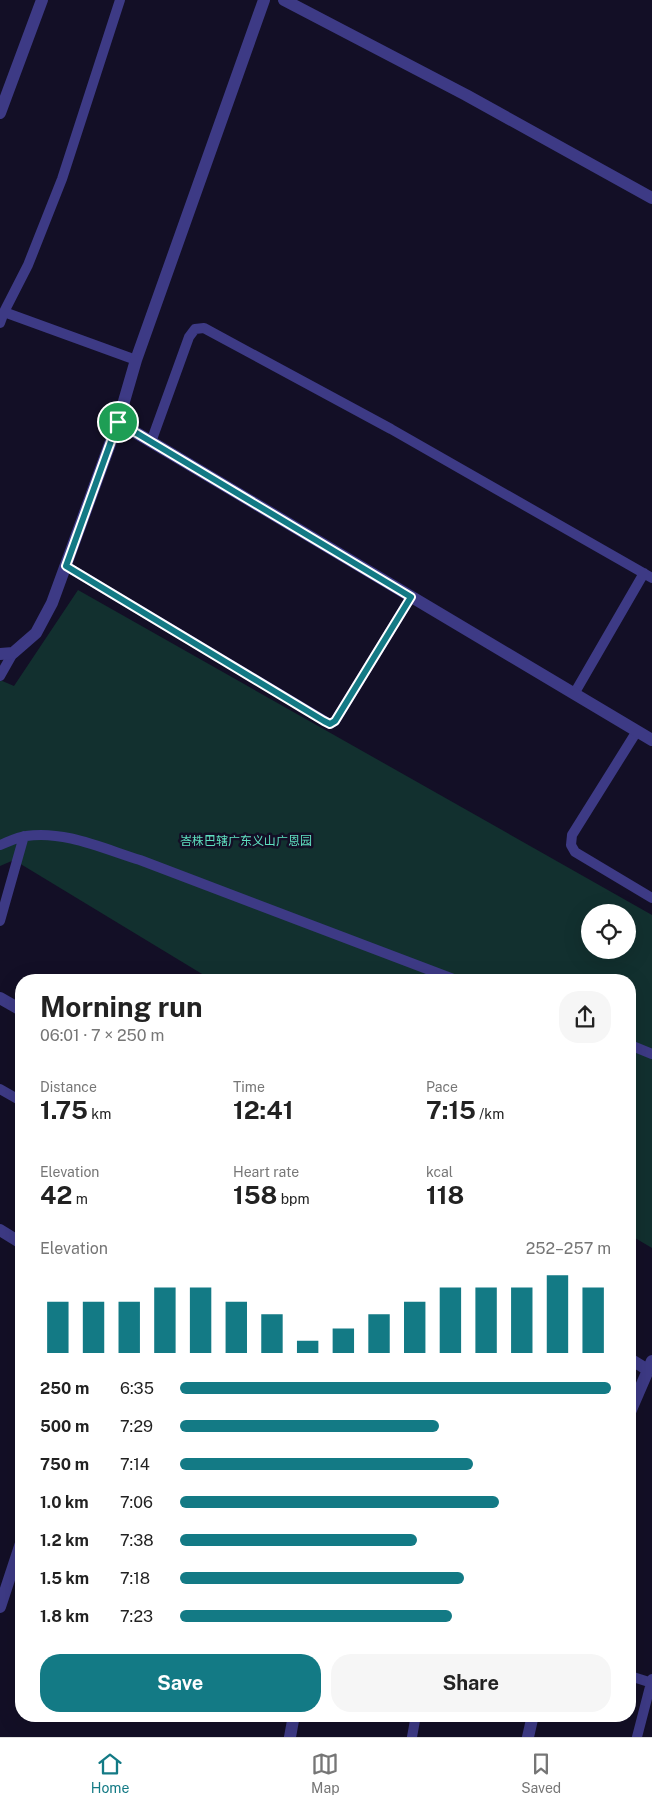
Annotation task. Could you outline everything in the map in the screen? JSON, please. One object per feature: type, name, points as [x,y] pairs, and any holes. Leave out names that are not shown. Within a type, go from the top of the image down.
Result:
[{"type":"street","points":[[0,113],[42,0]]},
{"type":"street","points":[[0,654],[13,653],[36,633],[52,603],[118,422],[136,360],[264,0]]},
{"type":"street","points":[[284,0],[466,95],[652,198]]},
{"type":"street","points":[[118,422],[652,740]]},
{"type":"street","points":[[0,998],[15,1007]]},
{"type":"street","points":[[0,1230],[15,1239]]},
{"type":"street","points":[[636,1361],[650,1365],[636,1398]]},
{"type":"street","points":[[0,1604],[15,1560]]},
{"type":"street","points":[[290,1737],[293,1722]]},
{"type":"street","points":[[528,1737],[531,1722]]},
{"type":"lane","points":[[0,323],[28,264],[62,179],[120,0]]},
{"type":"lane","points":[[4,312],[136,360]]},
{"type":"lane","points":[[151,442],[189,337],[195,329],[204,328],[391,429],[648,575],[574,694]]},
{"type":"lane","points":[[66,566],[330,724],[335,721],[411,597]]},
{"type":"lane","points":[[0,676],[13,653]]},
{"type":"lane","points":[[637,731],[572,835],[571,845],[574,852],[652,898]]},
{"type":"lane","points":[[0,845],[24,836],[52,834],[140,860],[440,974]]},
{"type":"lane","points":[[0,921],[24,836]]},
{"type":"lane","points":[[636,1047],[652,1054]]},
{"type":"lane","points":[[0,1089],[15,1098]]},
{"type":"lane","points":[[636,1677],[652,1681],[637,1737]]},
{"type":"lane","points":[[412,1737],[415,1722]]},
{"type":"green space","name":"峇株巴辖广东义山广恩园","points":[[78,590],[633,904],[581,904],[581,959],[636,959],[636,906],[652,915],[652,1248],[636,1239],[636,974],[202,974],[14,860],[0,866],[0,680],[14,686]]},
{"type":"route","points":[[118,422],[411,597],[335,721],[330,724],[324,721],[66,566],[118,422]]}]
